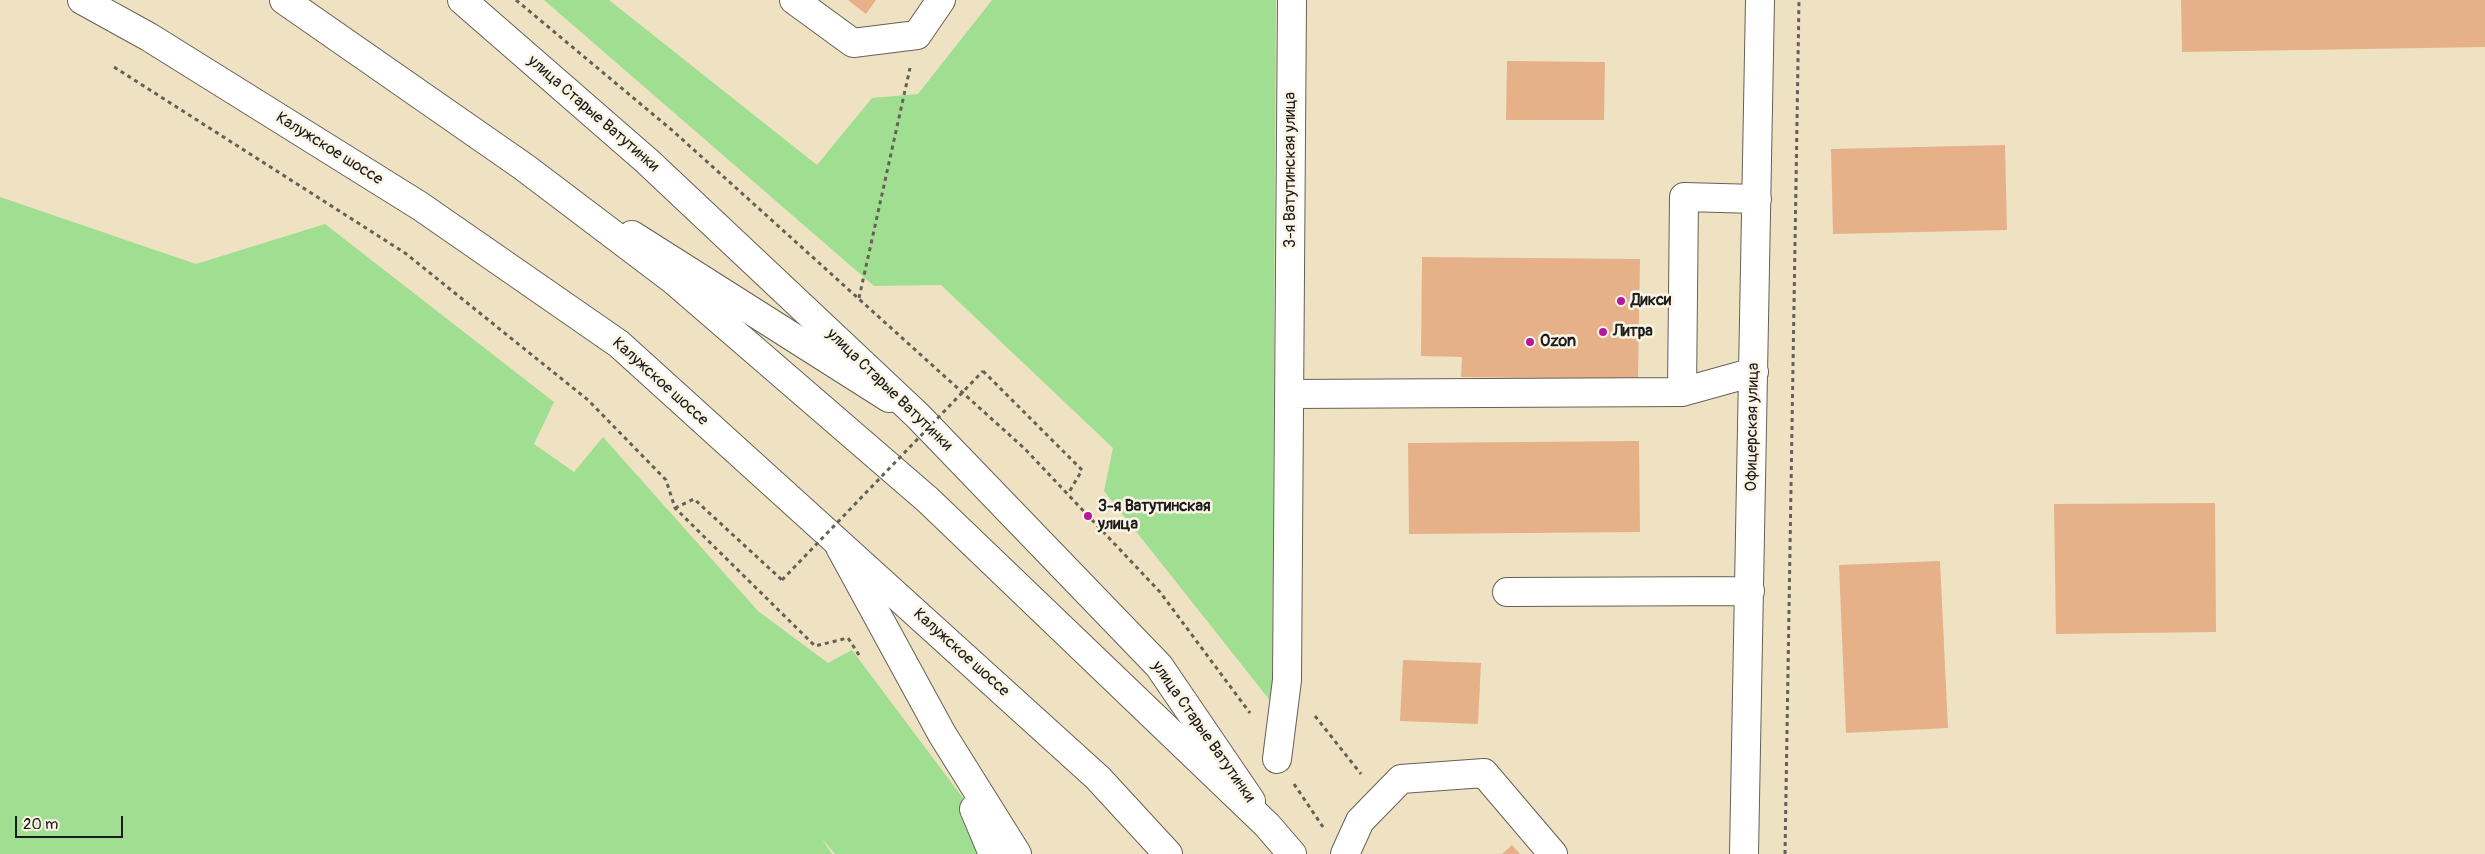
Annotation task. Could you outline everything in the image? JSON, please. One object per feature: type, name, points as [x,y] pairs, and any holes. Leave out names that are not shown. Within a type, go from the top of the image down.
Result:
[{"type":"main road","name":"Калужское шоссе","points":[[82,0],[149,37],[420,206],[619,344],[1098,778],[1168,854]]},
{"type":"main road","points":[[284,0],[524,167],[672,279],[928,500],[1267,826],[1292,854]]},
{"type":"main road","name":"улица Старые Ватутинки","points":[[462,0],[647,160],[918,416],[1159,666],[1267,826]]},
{"type":"main road","points":[[794,0],[852,43],[917,35],[941,0]]},
{"type":"main road","name":"3-я Ватутинская улица","points":[[1277,759],[1287,680],[1292,0]]},
{"type":"main road","name":"Офицерская улица","points":[[1744,854],[1760,0]]},
{"type":"main road","points":[[524,167],[918,416]]},
{"type":"main road","points":[[1682,392],[1684,197],[1757,200]]},
{"type":"main road","points":[[1289,394],[1682,392],[1754,372]]},
{"type":"main road","points":[[836,539],[942,734],[1016,854]]},
{"type":"main road","points":[[1507,592],[1750,591]]},
{"type":"main road","points":[[942,734],[993,854]]},
{"type":"main road","points":[[1345,854],[1360,821],[1401,779],[1484,773],[1553,854]]},
{"type":"path","points":[[516,0],[673,131],[1024,449],[1068,494],[1160,592],[1256,721],[1277,759],[1325,830]]},
{"type":"path","points":[[1785,854],[1800,0]]},
{"type":"path","points":[[858,299],[917,35]]},
{"type":"path","points":[[114,67],[404,253],[588,400],[666,480],[675,508],[814,646],[848,638],[864,663]]},
{"type":"path","points":[[675,508],[694,499],[782,580],[983,371],[1082,470],[1068,494]]},
{"type":"path","points":[[1287,680],[1381,800]]},
{"type":"green space","points":[[544,0],[609,0],[817,165],[872,98],[918,94],[992,0],[1276,0],[1272,703],[1104,491],[1113,448],[941,285],[874,286]]},
{"type":"green space","points":[[0,197],[196,264],[325,224],[554,402],[534,444],[574,472],[603,437],[758,611],[828,663],[852,650],[981,822],[992,854],[835,854],[822,839],[832,854],[0,854]]},
{"type":"building","points":[[848,0],[876,0],[866,14]]},
{"type":"building","points":[[2181,0],[2485,0],[2485,47],[2182,52]]},
{"type":"building","points":[[1507,61],[1605,62],[1604,120],[1506,120]]},
{"type":"building","points":[[2005,145],[2007,230],[1833,234],[1831,149]]},
{"type":"building","points":[[1422,257],[1640,259],[1638,379],[1461,377],[1462,357],[1421,356]]},
{"type":"building","points":[[1639,441],[1640,532],[1409,534],[1408,443]]},
{"type":"building","points":[[2215,503],[2216,632],[2056,634],[2054,504]]},
{"type":"building","points":[[1940,561],[1948,728],[1846,733],[1839,565]]},
{"type":"building","points":[[1403,660],[1481,663],[1478,724],[1400,721]]},
{"type":"building","points":[[1512,845],[1520,854],[1502,854]]},
{"type":"place","name":"Дикси","points":[[1621,301]]},
{"type":"place","name":"Литра","points":[[1603,332]]},
{"type":"place","name":"Ozon","points":[[1530,342]]},
{"type":"place","name":"3-я Ватутинская улица","points":[[1088,516]]}]
